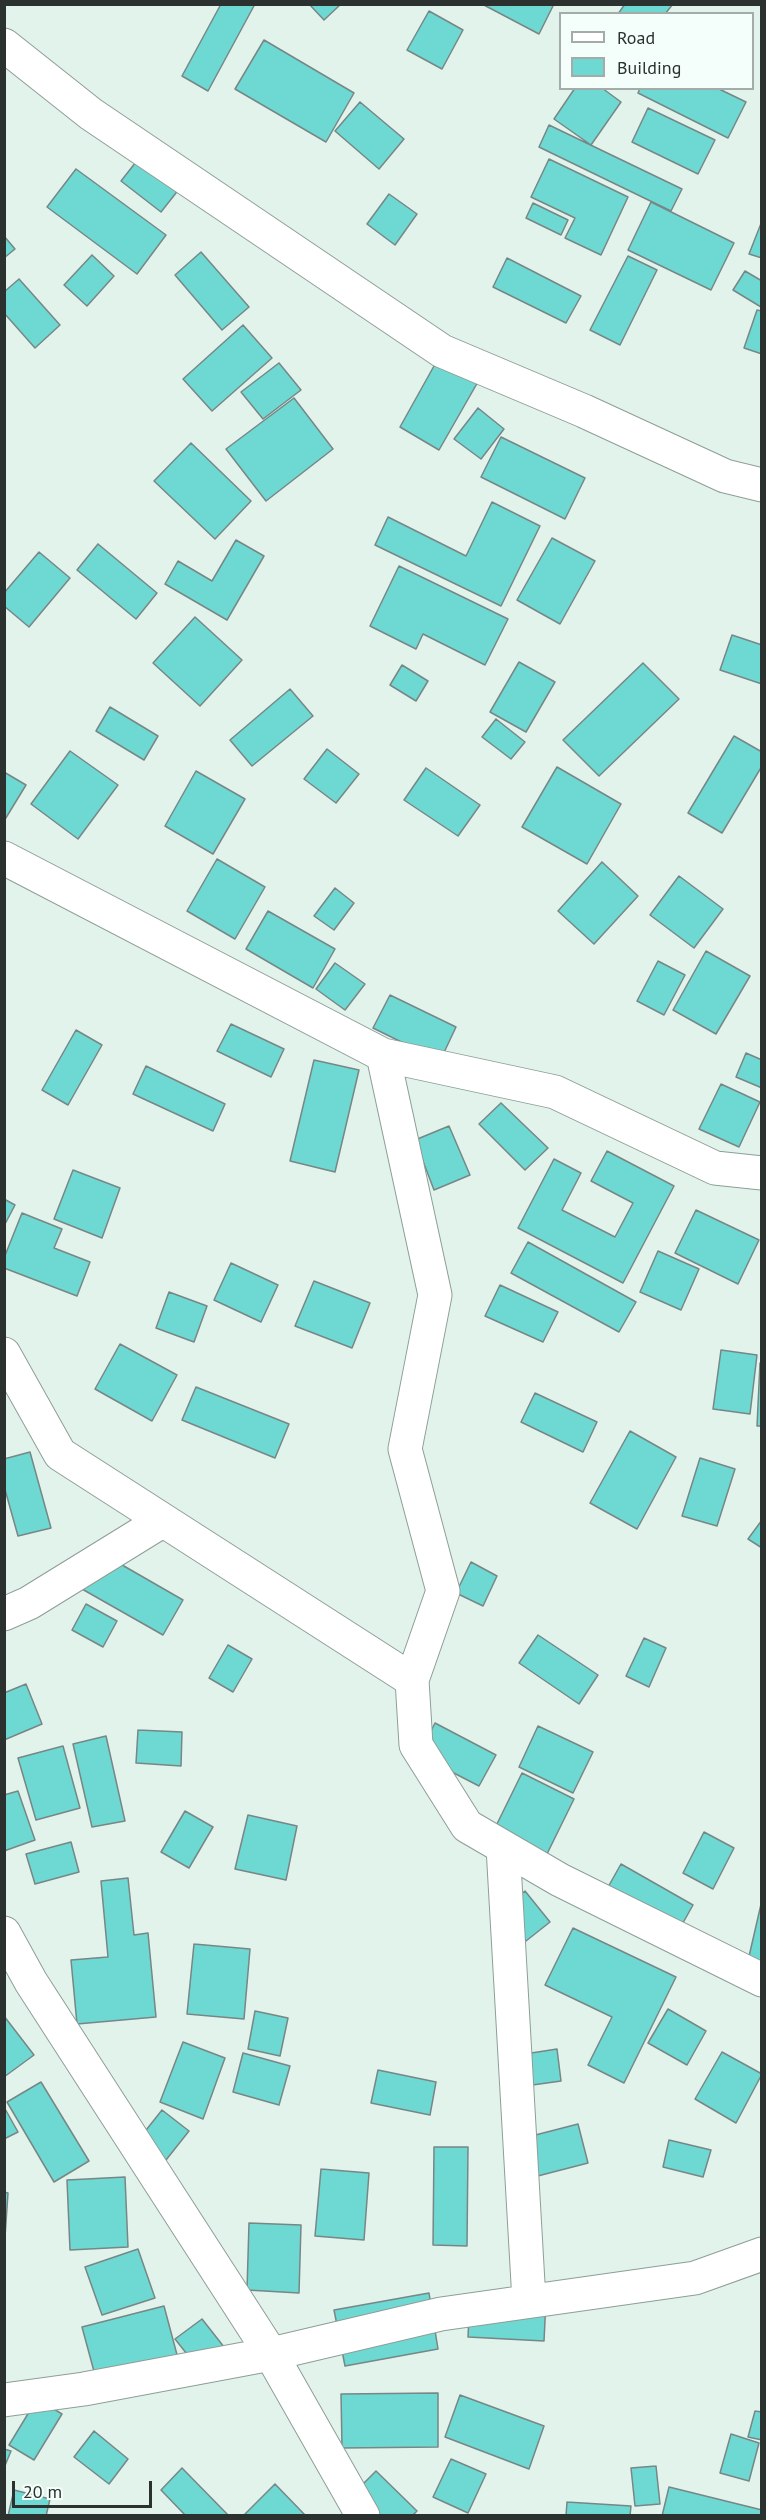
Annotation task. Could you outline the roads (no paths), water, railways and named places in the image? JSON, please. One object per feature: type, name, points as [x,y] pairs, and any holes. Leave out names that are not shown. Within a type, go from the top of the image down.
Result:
[{"type":"street","points":[[4,45],[91,114],[442,351],[584,411],[725,476],[762,485]]},
{"type":"street","points":[[4,858],[383,1055],[555,1092],[715,1168],[762,1173]]},
{"type":"street","points":[[383,1055],[435,1295],[405,1449],[443,1591],[412,1680],[416,1745],[467,1826],[560,1880],[762,1980]]},
{"type":"street","points":[[4,1354],[60,1454],[412,1680]]},
{"type":"street","points":[[4,1614],[29,1603],[162,1521]]},
{"type":"street","points":[[503,1847],[529,2301]]},
{"type":"street","points":[[4,1933],[31,1982],[271,2354],[363,2516]]},
{"type":"street","points":[[4,2400],[84,2389],[271,2354],[441,2314],[695,2278],[762,2254]]}]
